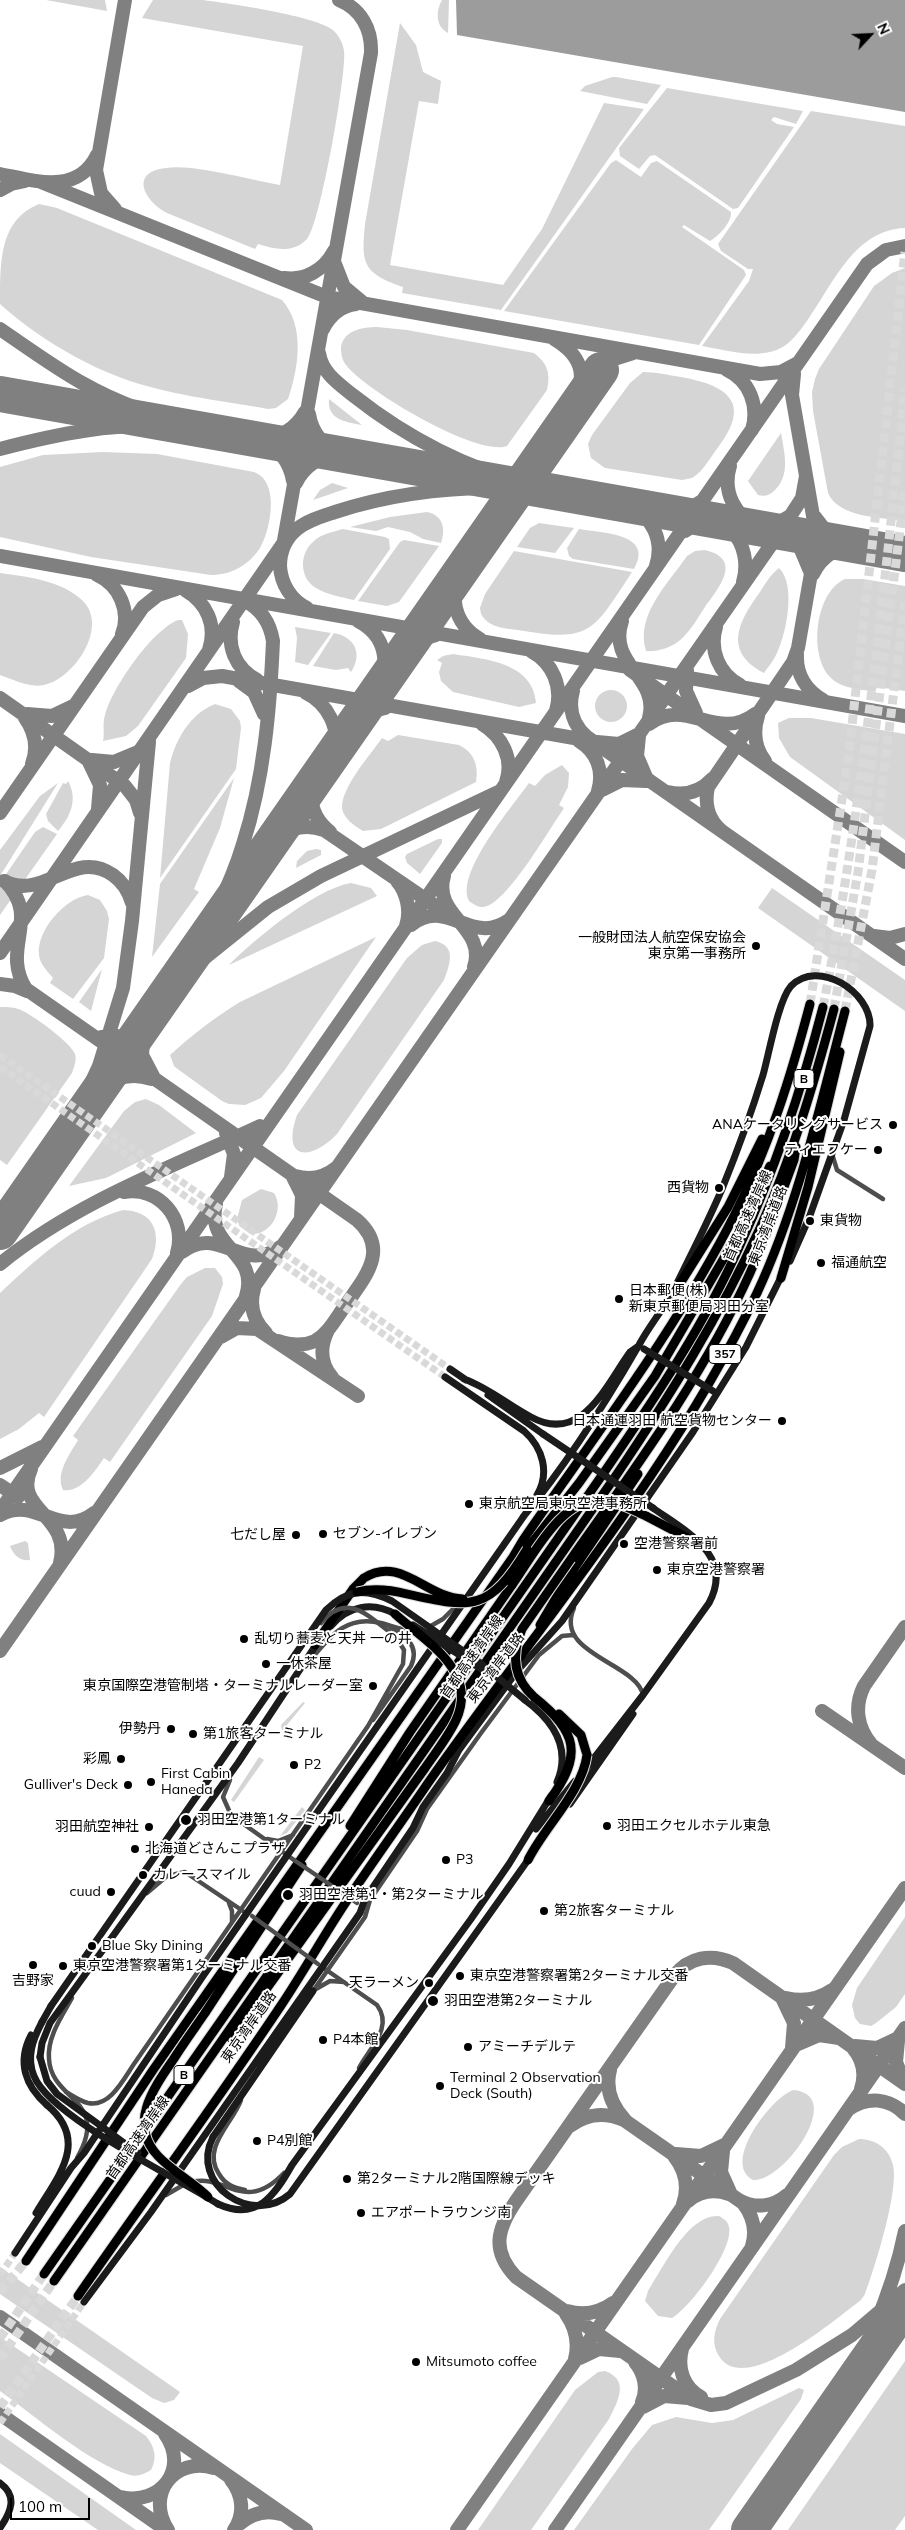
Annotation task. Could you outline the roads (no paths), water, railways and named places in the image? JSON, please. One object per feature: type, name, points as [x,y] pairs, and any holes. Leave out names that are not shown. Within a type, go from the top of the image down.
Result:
[{"type":"highway","points":[[513,1557],[644,1365],[707,1265],[747,1190],[772,1130],[810,1004]]},
{"type":"highway","name":"首都高速湾岸線","points":[[44,2274],[605,1471],[668,1376],[731,1264],[769,1180],[799,1095],[823,1007]]},
{"type":"highway","name":"首都高速湾岸線","points":[[54,2281],[615,1478],[678,1381],[708,1332],[751,1248],[798,1130],[834,1009]]},
{"type":"highway","name":"東京湾岸道路","points":[[81,2299],[281,2005],[359,1882],[461,1737],[562,1603],[689,1415],[734,1337],[765,1274],[792,1206],[805,1165],[845,1011]]},
{"type":"highway","points":[[781,1278],[828,1110],[842,1039],[842,1022]]},
{"type":"highway","points":[[673,1291],[681,1282],[728,1207],[751,1162],[789,1078]]},
{"type":"highway","points":[[528,1647],[568,1576],[653,1451],[671,1415],[750,1274],[794,1160],[798,1130]]},
{"type":"highway","points":[[357,1592],[377,1590],[453,1604],[473,1603],[488,1597],[498,1589],[526,1549],[579,1483],[649,1384],[678,1339],[738,1234],[763,1177],[780,1149]]},
{"type":"highway","points":[[26,2261],[153,2070],[513,1557],[575,1482],[616,1422],[649,1384]]},
{"type":"highway","points":[[528,1860],[536,1843],[581,1778],[587,1755],[584,1740],[576,1729],[548,1708],[529,1699],[516,1669],[514,1657],[518,1640],[522,1630],[671,1415]]},
{"type":"highway","points":[[322,1876],[328,1860],[402,1746],[555,1525],[573,1508],[589,1501],[604,1500],[621,1505],[705,1547]]},
{"type":"highway","points":[[315,1645],[353,1590],[364,1578],[377,1572],[392,1571],[408,1576],[446,1596],[467,1598],[489,1589],[526,1549]]},
{"type":"highway","points":[[182,2098],[211,2067],[425,1768],[456,1720],[461,1706],[461,1684],[454,1670],[444,1656],[395,1614]]},
{"type":"highway","points":[[548,1708],[564,1726],[570,1740],[571,1753],[566,1776],[549,1800]]},
{"type":"highway","points":[[208,2197],[158,2156],[148,2141],[144,2123],[145,2108],[151,2092],[297,1875],[312,1843]]},
{"type":"street","points":[[71,2168],[84,2153],[114,2106],[465,1599],[541,1495],[642,1349],[711,1213],[736,1152],[763,1074],[785,997],[798,981],[817,975],[830,978],[859,997],[866,1006],[870,1022],[855,1085],[801,1237],[746,1347],[578,1598],[560,1623],[518,1670],[459,1750],[423,1807],[411,1832],[360,1905],[323,1967],[151,2212],[81,2299]]},
{"type":"street","points":[[832,1153],[837,1170],[883,1199]]},
{"type":"street","points":[[824,1176],[837,1170]]},
{"type":"street","points":[[464,1379],[479,1384],[531,1417],[545,1422],[564,1423],[588,1411],[630,1352],[642,1349],[714,1394]]},
{"type":"street","points":[[42,2022],[34,2036],[30,2058],[34,2076],[42,2090],[52,2100],[97,2132],[218,2204],[233,2210],[248,2210],[259,2206],[273,2195],[292,2165],[420,1991],[512,1860],[643,1695],[709,1603],[714,1592],[714,1567],[705,1547],[653,1508],[450,1369]]},
{"type":"street","points":[[445,1377],[524,1432],[535,1442],[543,1461],[542,1483],[524,1517]]},
{"type":"street","points":[[77,1988],[54,2031],[48,2061],[56,2078],[66,2092],[81,2106],[87,2123],[87,2130],[82,2149],[71,2168],[17,2250],[63,2170],[68,2154],[66,2129],[59,2115],[31,2089],[23,2068],[27,2044],[179,1820],[326,1610],[338,1599],[357,1592],[378,1595],[392,1601],[529,1699],[554,1728],[562,1748],[562,1766],[549,1800],[512,1860]]},
{"type":"street","points":[[573,1635],[562,1636],[539,1655],[481,1733],[427,1810],[417,1831],[370,1900],[365,1917],[323,1967],[313,1991],[212,2137],[207,2152],[210,2174],[217,2186],[231,2198],[246,2205],[263,2207],[278,2202],[290,2194],[639,1705],[643,1695],[639,1685],[595,1654],[573,1635],[570,1620],[578,1598]]},
{"type":"street","points":[[297,1675],[333,1635],[345,1626],[362,1620],[387,1624],[408,1631],[424,1629],[443,1619],[465,1599]]},
{"type":"street","points":[[150,2163],[57,2094],[47,2081],[40,2057],[42,2043],[50,2023],[238,1763],[315,1645],[336,1621],[349,1610],[370,1606],[395,1614],[529,1699]]},
{"type":"street","points":[[311,1633],[329,1613],[339,1608],[349,1607],[362,1613],[396,1638],[404,1650],[403,1664],[368,1726]]},
{"type":"street","points":[[288,1856],[296,1832],[411,1666],[414,1656],[412,1645],[406,1636],[387,1624]]},
{"type":"street","points":[[238,1763],[224,1792],[223,1797],[227,1810],[288,1856],[360,1905]]},
{"type":"street","points":[[263,1838],[278,1841],[296,1832]]},
{"type":"street","points":[[142,1898],[167,1876],[184,1872],[247,1913],[378,2005],[384,2018],[382,2030],[363,2059],[353,2081]]},
{"type":"street","points":[[226,1900],[232,1911],[230,1926]]},
{"type":"street","points":[[66,2092],[88,2103],[97,2103],[109,2097],[230,1926],[247,1913]]},
{"type":"street","points":[[313,1991],[330,1982],[347,1983]]},
{"type":"street","points":[[243,2092],[237,2110],[215,2146],[214,2164],[227,2184],[251,2191]]},
{"type":"street","points":[[151,2212],[174,2189],[196,2181],[206,2181],[238,2192],[251,2191],[273,2184],[292,2165]]},
{"type":"street","points":[[0,2483],[8,2490],[12,2503],[8,2516],[0,2528]]},
{"type":"tunnel","points":[[810,1004],[848,761],[905,252]]},
{"type":"tunnel","points":[[823,1007],[850,854],[861,777],[905,390]]},
{"type":"tunnel","points":[[834,1009],[858,872],[905,489]]},
{"type":"tunnel","points":[[845,1011],[872,870],[905,600]]},
{"type":"tunnel","points":[[0,1055],[450,1369]]},
{"type":"tunnel","points":[[0,1067],[445,1377]]},
{"type":"tunnel","points":[[0,2275],[15,2253]]},
{"type":"tunnel","points":[[0,2292],[26,2261]]},
{"type":"tunnel","points":[[0,2338],[44,2274]]},
{"type":"tunnel","points":[[0,2359],[54,2281]]},
{"type":"tunnel","points":[[0,2407],[78,2296]]},
{"type":"tunnel","points":[[0,2423],[84,2302]]},
{"type":"place","name":"一般財団法人航空保安協会 東京第一事務所","points":[[756,946]]},
{"type":"place","name":"ANAケータリングサービス","points":[[893,1125]]},
{"type":"place","name":"ティエフケー","points":[[878,1150]]},
{"type":"place","name":"西貨物","points":[[719,1188]]},
{"type":"place","name":"東貨物","points":[[810,1221]]},
{"type":"place","name":"福通航空","points":[[821,1263]]},
{"type":"place","name":"日本郵便(株) 新東京郵便局羽田分室","points":[[619,1299]]},
{"type":"place","name":"日本通運羽田 航空貨物センター","points":[[782,1421]]},
{"type":"place","name":"東京航空局東京空港事務所","points":[[469,1504]]},
{"type":"place","name":"セブン-イレブン","points":[[323,1534]]},
{"type":"place","name":"七だし屋","points":[[296,1535]]},
{"type":"place","name":"空港警察署前","points":[[624,1544]]},
{"type":"place","name":"東京空港警察署","points":[[657,1570]]},
{"type":"place","name":"乱切り蕎麦と天丼 一の井","points":[[244,1639]]},
{"type":"place","name":"一休茶屋","points":[[266,1664]]},
{"type":"place","name":"東京国際空港管制塔・ターミナルレーダー室","points":[[373,1686]]},
{"type":"place","name":"伊勢丹","points":[[171,1729]]},
{"type":"place","name":"第1旅客ターミナル","points":[[193,1734]]},
{"type":"place","name":"彩鳳","points":[[121,1759]]},
{"type":"place","name":"P2","points":[[294,1765]]},
{"type":"place","name":"First Cabin Haneda","points":[[151,1782]]},
{"type":"place","name":"Gulliver's Deck","points":[[128,1785]]},
{"type":"place","name":"羽田空港第1ターミナル","points":[[186,1820]]},
{"type":"place","name":"羽田エクセルホテル東急","points":[[607,1826]]},
{"type":"place","name":"羽田航空神社","points":[[149,1827]]},
{"type":"place","name":"北海道どさんこプラザ","points":[[135,1849]]},
{"type":"place","name":"P3","points":[[446,1860]]},
{"type":"place","name":"カレースマイル","points":[[143,1875]]},
{"type":"place","name":"cuud","points":[[111,1892]]},
{"type":"place","name":"羽田空港第1・第2ターミナル","points":[[288,1895]]},
{"type":"place","name":"第2旅客ターミナル","points":[[544,1911]]},
{"type":"place","name":"Blue Sky Dining","points":[[92,1946]]},
{"type":"place","name":"吉野家","points":[[33,1965]]},
{"type":"place","name":"東京空港警察署第1ターミナル交番","points":[[63,1966]]},
{"type":"place","name":"東京空港警察署第2ターミナル交番","points":[[460,1976]]},
{"type":"place","name":"天ラーメン","points":[[429,1983]]},
{"type":"place","name":"羽田空港第2ターミナル","points":[[433,2001]]},
{"type":"place","name":"P4本館","points":[[323,2040]]},
{"type":"place","name":"アミーチデルテ","points":[[468,2047]]},
{"type":"place","name":"Terminal 2 Observation Deck (South)","points":[[440,2086]]},
{"type":"place","name":"P4別館","points":[[257,2141]]},
{"type":"place","name":"第2ターミナル2階国際線デッキ","points":[[347,2179]]},
{"type":"place","name":"エアポートラウンジ南","points":[[361,2213]]},
{"type":"place","name":"Mitsumoto coffee","points":[[416,2362]]}]
